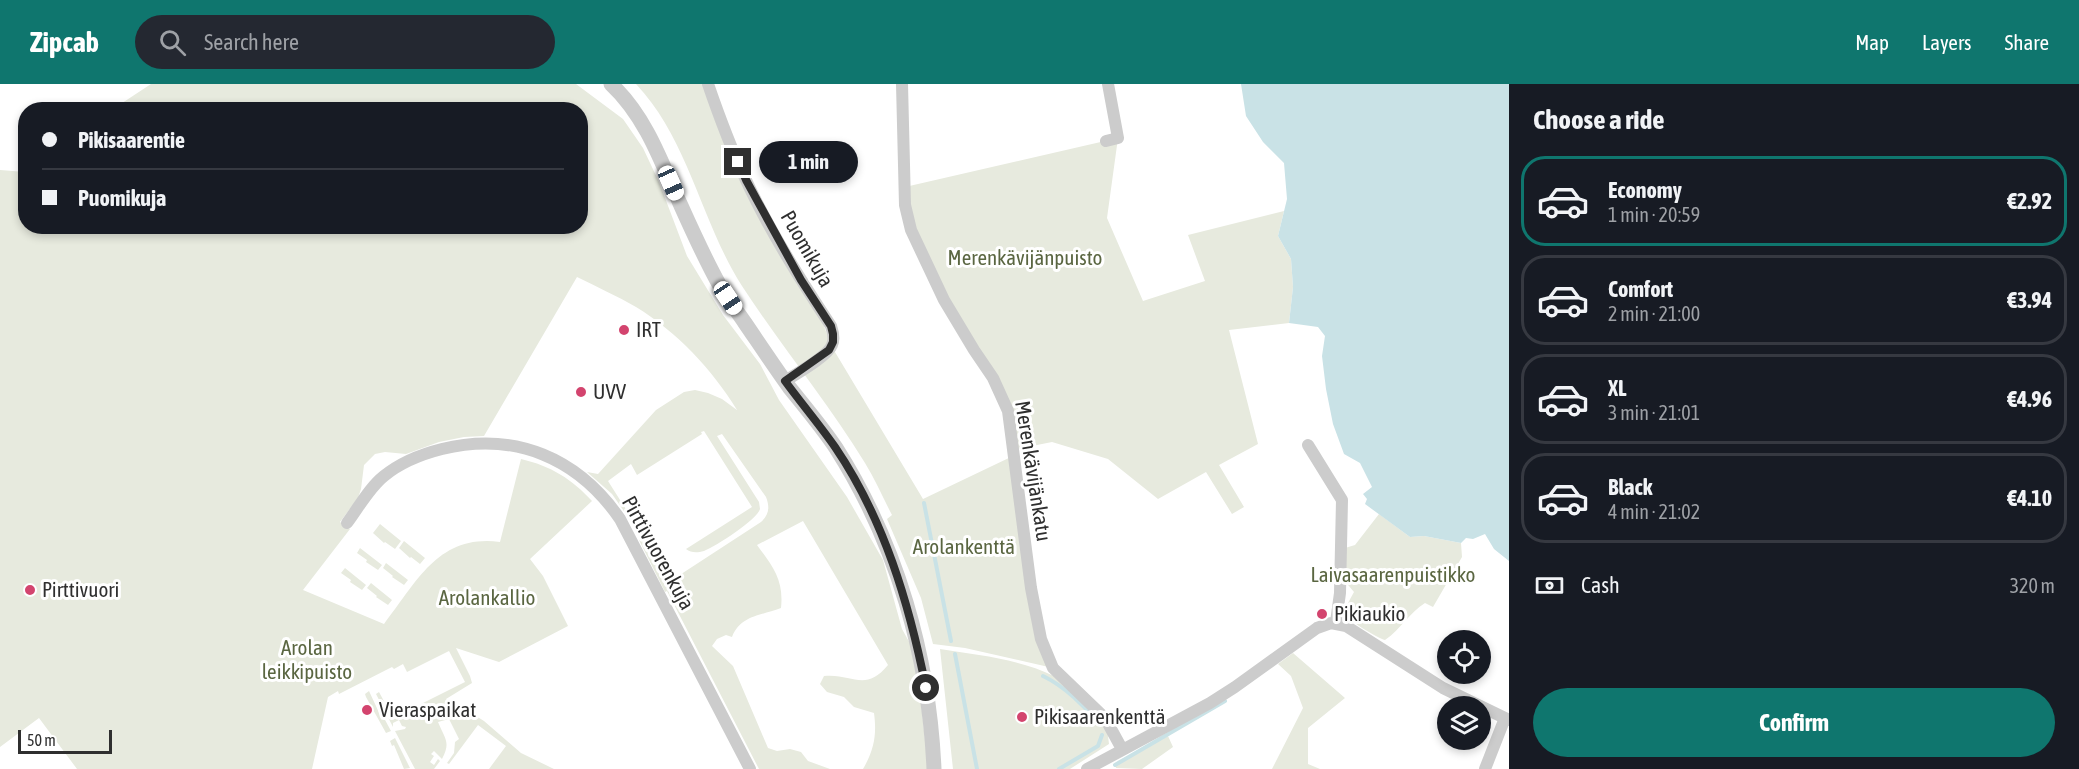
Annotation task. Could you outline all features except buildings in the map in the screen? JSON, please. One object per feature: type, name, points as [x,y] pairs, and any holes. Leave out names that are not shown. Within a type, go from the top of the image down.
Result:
[{"type":"street","points":[[610,84],[624,96],[647,131],[700,248],[721,288],[785,381],[835,447],[870,509],[885,541],[905,597],[918,645],[926,688],[934,769]]},
{"type":"street","name":"Puomikuja","points":[[708,84],[722,125],[746,180],[801,280],[831,326],[833,342],[829,350],[785,381]]},
{"type":"street","name":"Merenkävijänkatu","points":[[902,84],[905,205],[911,230],[944,300],[993,378],[1008,411],[1031,588],[1041,639],[1053,668],[1105,718],[1122,749]]},
{"type":"street","points":[[1108,84],[1112,139]]},
{"type":"street","name":"Pirttivuorenkuja","points":[[347,523],[372,488],[394,469],[433,452],[454,446],[474,443],[507,444],[541,454],[572,469],[602,495],[620,519],[750,769]]},
{"type":"street","points":[[1308,445],[1342,500],[1340,593],[1336,622]]},
{"type":"street","points":[[1087,769],[1186,716],[1235,687],[1317,628],[1336,622],[1347,626],[1443,688],[1507,719],[1485,769]]},
{"type":"green space","points":[[151,84],[576,84],[623,119],[643,148],[659,182],[687,256],[723,315],[760,364],[779,400],[847,497],[883,560],[902,629],[912,647],[918,674],[928,769],[863,769],[874,742],[874,713],[854,707],[844,697],[827,692],[820,684],[824,676],[865,680],[880,673],[888,665],[803,521],[757,545],[776,574],[781,589],[781,608],[746,620],[740,624],[732,637],[726,635],[717,639],[712,646],[733,666],[768,748],[777,751],[790,749],[801,752],[808,761],[830,769],[759,769],[639,540],[641,538],[645,540],[672,580],[761,522],[768,511],[766,497],[722,434],[717,436],[759,502],[760,509],[752,520],[726,538],[704,551],[694,552],[686,549],[752,507],[704,431],[637,475],[631,464],[608,481],[634,522],[633,524],[612,494],[587,472],[598,474],[656,410],[684,392],[695,390],[708,393],[722,399],[737,410],[705,366],[666,328],[636,307],[577,277],[484,436],[439,442],[406,454],[385,452],[375,454],[364,465],[358,498],[340,522],[350,529],[303,590],[384,624],[419,577],[445,553],[460,546],[479,542],[500,542],[521,459],[542,465],[569,480],[592,501],[530,559],[543,576],[568,626],[499,662],[456,648],[472,683],[446,699],[454,707],[468,711],[484,721],[521,753],[554,769],[489,769],[506,746],[478,725],[449,764],[447,763],[454,753],[455,742],[459,739],[449,719],[438,722],[447,744],[442,759],[434,751],[430,762],[434,765],[438,759],[440,761],[434,769],[415,769],[395,731],[406,727],[402,726],[399,720],[393,723],[393,727],[376,694],[379,692],[393,718],[465,682],[449,651],[407,672],[403,664],[394,669],[392,667],[339,694],[338,691],[328,697],[312,769],[77,769],[39,718],[0,747],[0,170],[18,171],[18,234],[588,234],[588,102],[124,102]]},
{"type":"green space","name":"Arolankenttä","points":[[636,84],[704,84],[721,131],[820,316],[832,347],[923,499],[1013,456],[1031,588],[1053,668],[965,648],[933,644],[921,598],[887,519],[892,515],[872,475],[835,418],[742,286],[728,261],[669,130],[654,106]]},
{"type":"green space","name":"Merenkävijänpuisto","points":[[1118,138],[1107,218],[1143,301],[1205,281],[1188,235],[1284,211],[1278,236],[1291,259],[1293,287],[1289,323],[1229,330],[1258,444],[1219,465],[1244,507],[1232,514],[1206,472],[1158,499],[1108,459],[1052,442],[1012,450],[1008,411],[911,230],[905,187]]},
{"type":"green space","name":"Laivasaarenpuistikko","points":[[1379,514],[1410,537],[1424,536],[1461,543],[1462,557],[1433,607],[1425,603],[1385,640],[1362,628],[1343,612],[1354,592],[1343,579],[1345,548],[1355,545]]},
{"type":"green space","points":[[380,524],[401,541],[395,549],[373,533]]},
{"type":"green space","points":[[404,541],[425,558],[420,564],[399,548]]},
{"type":"green space","points":[[360,548],[382,565],[378,570],[357,553]]},
{"type":"green space","points":[[386,563],[408,580],[404,585],[383,568]]},
{"type":"green space","points":[[345,568],[366,585],[362,590],[341,573]]},
{"type":"green space","points":[[371,583],[392,600],[388,605],[367,588]]},
{"type":"green space","points":[[940,649],[1027,665],[1054,676],[1107,728],[1109,744],[1070,769],[953,769]]},
{"type":"green space","points":[[1293,653],[1345,698],[1308,728],[1308,764],[1320,769],[1272,769],[1303,708],[1291,676],[1278,664]]},
{"type":"green space","points":[[369,691],[382,719],[384,718],[391,731],[386,733],[366,697],[365,694]]},
{"type":"green space","points":[[1168,736],[1173,747],[1142,769],[1116,768],[1118,761]]},
{"type":"green space","points":[[395,738],[410,768],[404,769],[394,745],[392,746],[390,741]]},
{"type":"water","points":[[1241,84],[1509,84],[1509,561],[1494,549],[1485,534],[1473,539],[1466,538],[1461,543],[1424,536],[1410,537],[1365,504],[1367,499],[1363,494],[1372,487],[1360,463],[1344,454],[1333,424],[1322,356],[1325,336],[1318,327],[1289,323],[1293,287],[1291,259],[1278,236],[1287,199],[1284,163],[1263,142],[1246,116]]},
{"type":"waterway","points":[[924,503],[951,641]]},
{"type":"waterway","points":[[955,654],[977,769]]},
{"type":"waterway","points":[[1043,676],[1074,697],[1099,724]]},
{"type":"waterway","points":[[1115,765],[1225,701]]},
{"type":"waterway","points":[[1059,769],[1098,746],[1102,735]]},
{"type":"place","name":"IRT","points":[[624,330]]},
{"type":"place","name":"UVV","points":[[581,392]]},
{"type":"place","name":"Pirttivuori","points":[[30,590]]},
{"type":"place","name":"Pikiaukio","points":[[1322,614]]},
{"type":"place","name":"Vieraspaikat","points":[[367,710]]},
{"type":"place","name":"Pikisaarenkenttä","points":[[1022,717]]},
{"type":"route","points":[[738,162],[801,280],[831,326],[832,347],[785,381],[835,447],[885,541],[915,631],[926,688]]},
{"type":"park label","name":"Arolankallio","points":[[487,598]]},
{"type":"park label","name":"Arolan leikkipuisto","points":[[307,660]]}]
